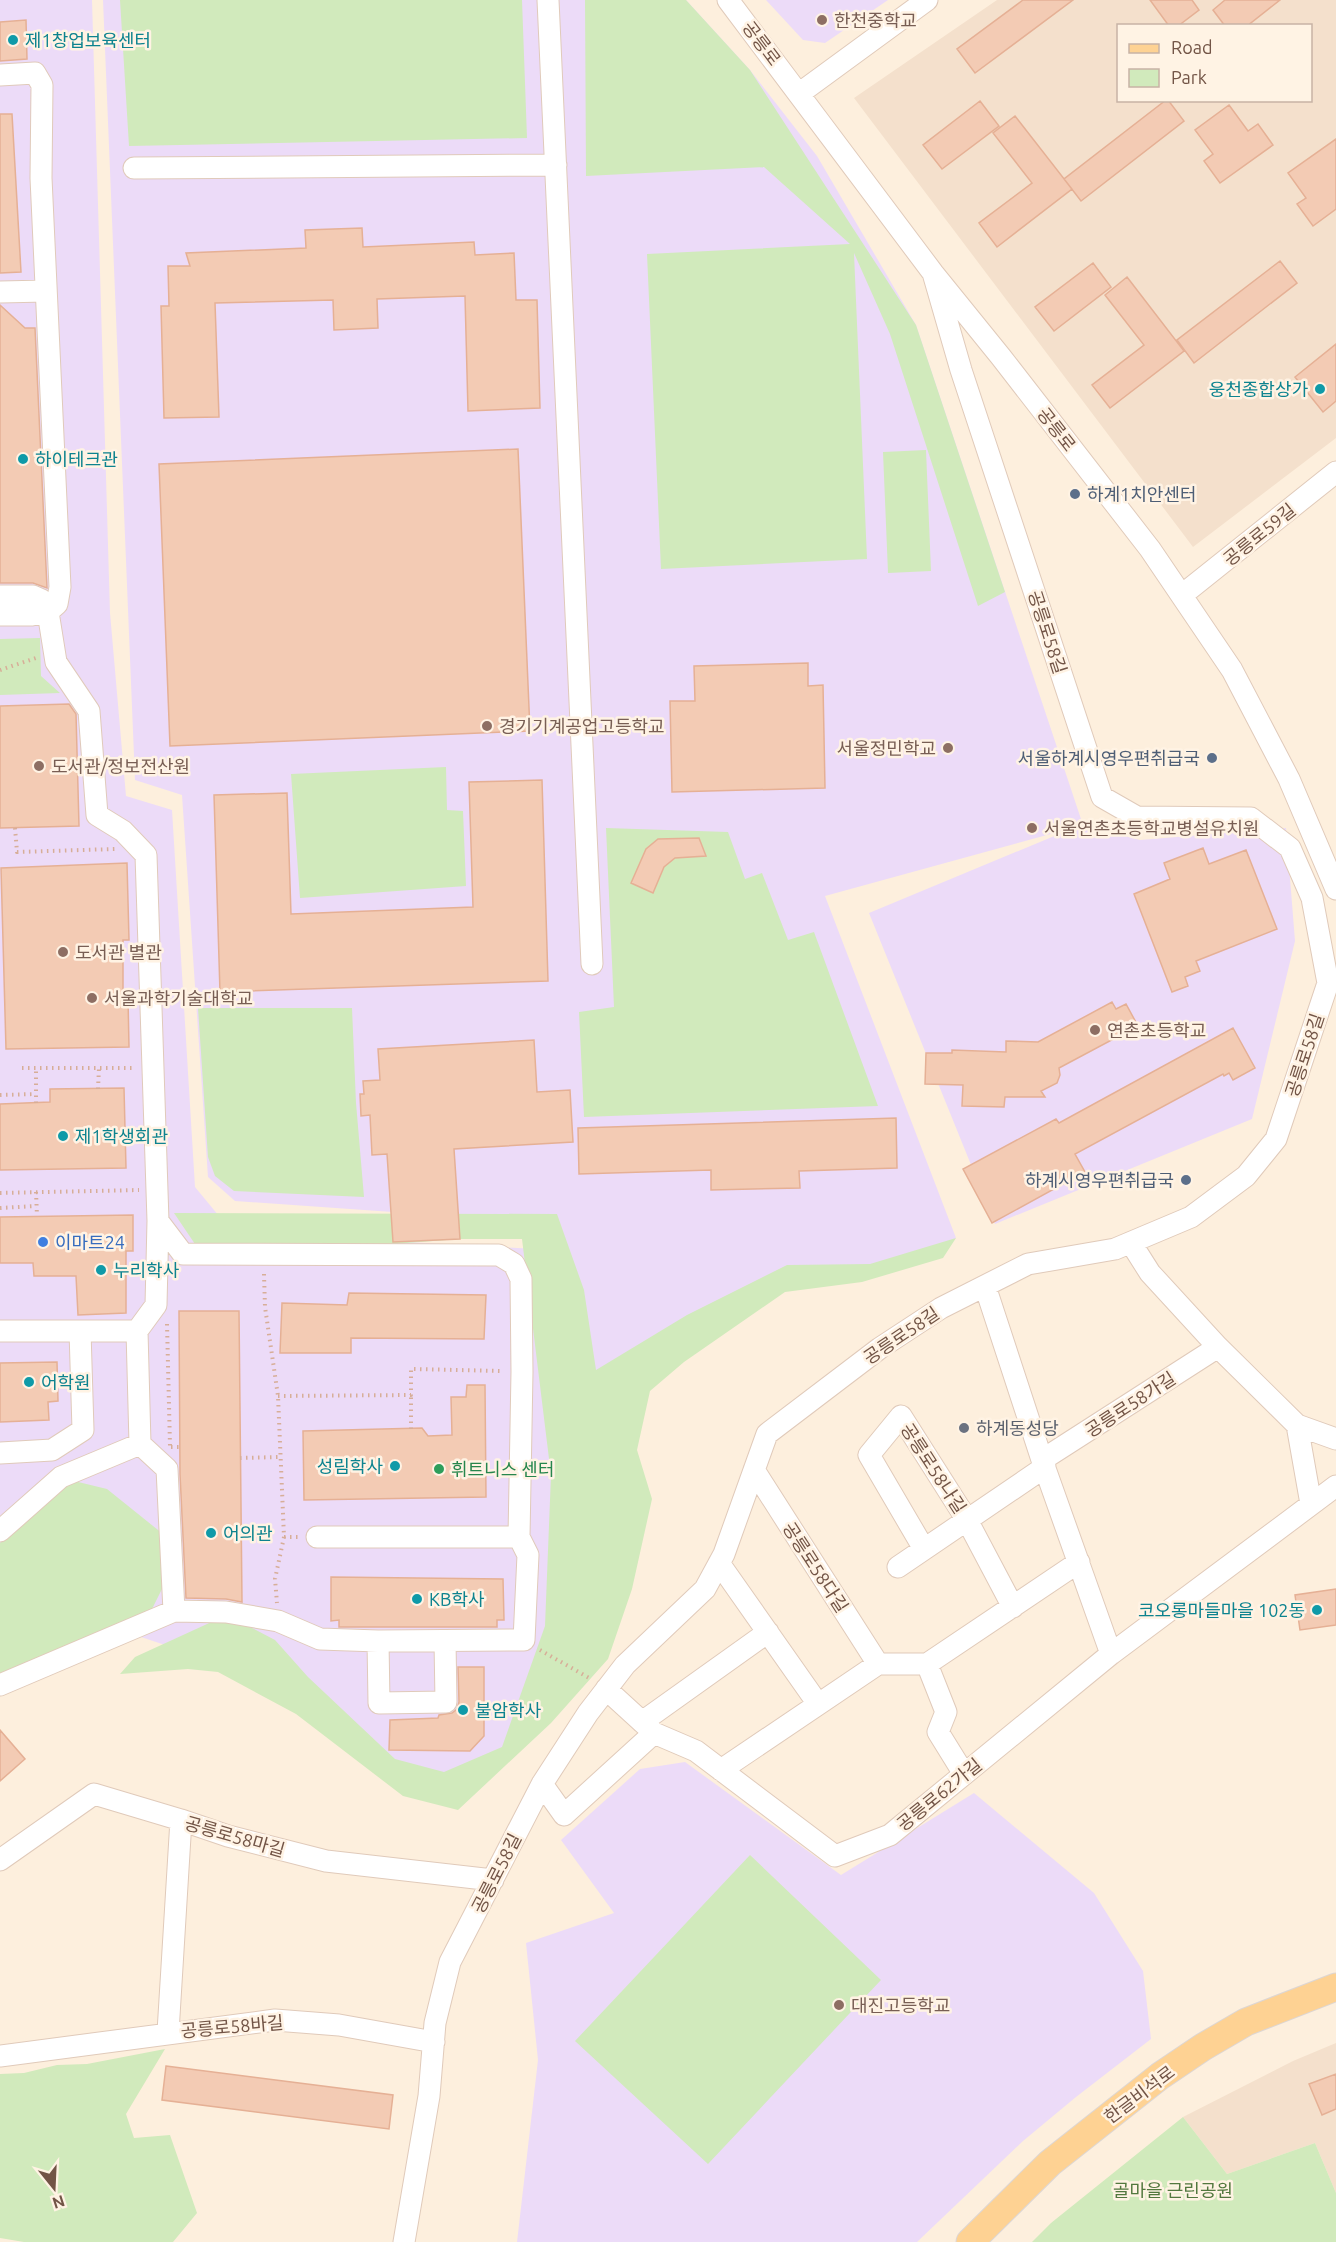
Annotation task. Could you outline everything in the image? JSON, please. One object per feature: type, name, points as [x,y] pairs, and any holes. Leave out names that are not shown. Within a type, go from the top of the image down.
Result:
[{"type":"main road","name":"한글비석로","points":[[970,2242],[1050,2163],[1160,2076],[1246,2022],[1336,1987]]},
{"type":"street","points":[[548,0],[592,964]]},
{"type":"street","name":"공릉로","points":[[729,0],[933,273],[1143,539],[1182,596],[1232,670],[1289,779],[1336,889]]},
{"type":"street","points":[[800,93],[927,0]]},
{"type":"street","points":[[0,75],[35,73],[42,85],[41,178],[60,587],[57,604],[48,612],[32,615],[0,615]]},
{"type":"street","points":[[134,168],[556,165]]},
{"type":"street","name":"공릉로58길","points":[[404,2242],[429,2096],[435,2023],[450,1962],[542,1784],[588,1713],[625,1665],[705,1589],[719,1563],[767,1434],[880,1348],[941,1308],[1028,1264],[1115,1249],[1131,1243],[1191,1217],[1246,1176],[1276,1139],[1328,983],[1312,898],[1290,848],[1251,818],[1137,817],[1102,796],[961,370],[933,273]]},
{"type":"street","points":[[0,292],[46,291]]},
{"type":"street","name":"공릉로59길","points":[[1182,596],[1336,472]]},
{"type":"street","points":[[0,596],[33,596],[42,600],[48,612],[56,662],[89,711],[97,815],[123,831],[146,855],[158,1221],[156,1305],[137,1331],[140,1444],[167,1468],[174,1611]]},
{"type":"street","points":[[0,1685],[174,1611],[226,1612],[278,1621],[320,1638],[378,1641],[524,1640],[528,1555],[519,1537],[521,1279],[514,1264],[499,1255],[183,1254],[158,1221]]},
{"type":"street","points":[[1131,1243],[1150,1273],[1218,1347],[1297,1425],[1336,1439]]},
{"type":"street","points":[[985,1286],[1044,1464],[1111,1654]]},
{"type":"street","points":[[0,1330],[137,1331]]},
{"type":"street","points":[[0,1453],[52,1450],[83,1430],[80,1331]]},
{"type":"street","name":"공릉로58가길","points":[[1044,1464],[1218,1347]]},
{"type":"street","name":"공릉로58나길","points":[[924,1549],[869,1455],[901,1416],[967,1520],[1013,1607]]},
{"type":"street","points":[[1297,1425],[1311,1504]]},
{"type":"street","points":[[0,1531],[61,1477],[140,1444]]},
{"type":"street","name":"공릉로58나길","points":[[898,1567],[1044,1464]]},
{"type":"street","name":"공릉로58다길","points":[[754,1470],[878,1664]]},
{"type":"street","name":"공릉로62가길","points":[[606,1689],[648,1728],[696,1751],[835,1856],[890,1835],[1111,1654],[1336,1486]]},
{"type":"street","points":[[317,1537],[519,1537]]},
{"type":"street","points":[[721,1770],[878,1664],[927,1664],[1078,1562]]},
{"type":"street","points":[[719,1563],[818,1704]]},
{"type":"street","points":[[542,1784],[564,1815],[648,1728],[768,1632]]},
{"type":"street","points":[[378,1641],[379,1703],[446,1702],[445,1641]]},
{"type":"street","points":[[927,1664],[946,1712],[938,1732],[964,1774]]},
{"type":"street","name":"공릉로58마길","points":[[0,1860],[94,1794],[228,1836],[326,1861],[493,1880]]},
{"type":"street","name":"공릉로58바길","points":[[181,1820],[168,2032],[275,2020],[339,2025],[434,2042]]},
{"type":"street","points":[[0,2056],[168,2032]]},
{"type":"path","points":[[0,670],[55,652]]},
{"type":"path","points":[[15,828],[17,852],[139,848]]},
{"type":"path","points":[[22,1068],[153,1068]]},
{"type":"path","points":[[36,1068],[36,1103]]},
{"type":"path","points":[[98,1089],[99,1068]]},
{"type":"path","points":[[0,1095],[36,1094]]},
{"type":"path","points":[[0,1193],[158,1189]]},
{"type":"path","points":[[36,1192],[37,1216]]},
{"type":"path","points":[[0,1208],[36,1206]]},
{"type":"path","points":[[263,1255],[265,1307],[278,1396],[284,1538],[275,1579],[278,1621]]},
{"type":"path","points":[[167,1317],[170,1454]]},
{"type":"path","points":[[411,1429],[411,1369],[522,1372]]},
{"type":"path","points":[[278,1396],[411,1395]]},
{"type":"path","points":[[240,1458],[280,1457]]},
{"type":"path","points":[[524,1640],[606,1689]]},
{"type":"shaded area","name":"서울과학기술대학교","points":[[0,0],[92,0],[110,613],[126,796],[172,810],[195,1187],[233,1233],[537,1249],[587,1622],[520,1749],[464,1784],[401,1782],[237,1669],[96,1622],[0,1666]]},
{"type":"shaded area","name":"경기기계공업고등학교","points":[[103,0],[686,0],[750,70],[817,156],[916,325],[1083,825],[1140,840],[1286,828],[1295,941],[1252,1119],[995,1224],[869,913],[1076,827],[825,896],[956,1238],[916,1261],[778,1283],[569,1421],[549,1223],[235,1201],[208,1177],[182,795],[135,780]]},
{"type":"shaded area","name":"한천중학교","points":[[766,0],[888,0],[825,43],[803,40]]},
{"type":"shaded area","points":[[997,0],[1336,0],[1336,438],[1193,547],[854,98]]},
{"type":"shaded area","name":"대진고등학교","points":[[685,1762],[841,1875],[974,1793],[1094,1893],[1143,1971],[1151,2039],[1023,2141],[917,2242],[517,2242],[538,2060],[526,1943],[614,1913],[561,1840],[640,1769]]},
{"type":"shaded area","points":[[1336,2043],[1336,2193],[1315,2143],[1227,2174],[1183,2117],[1293,2061]]},
{"type":"green space","points":[[120,0],[522,0],[527,138],[129,146]]},
{"type":"green space","points":[[585,0],[686,0],[750,70],[916,325],[1005,592],[978,606],[890,334],[854,253],[867,559],[661,569],[647,254],[850,244],[764,167],[586,176]]},
{"type":"green space","points":[[926,450],[931,571],[888,573],[883,452]]},
{"type":"green space","points":[[40,638],[41,676],[60,693],[0,695],[0,639]]},
{"type":"green space","points":[[446,767],[447,810],[463,811],[466,886],[300,898],[291,774]]},
{"type":"green space","points":[[606,828],[728,832],[745,879],[762,873],[788,940],[814,932],[878,1106],[584,1117],[579,1012],[614,1007]]},
{"type":"green space","points":[[198,1008],[352,1008],[356,1103],[364,1197],[234,1191],[215,1176],[208,1157]]},
{"type":"green space","points":[[174,1213],[557,1214],[584,1290],[596,1370],[687,1315],[787,1265],[870,1264],[956,1238],[943,1258],[862,1282],[785,1292],[684,1362],[650,1391],[637,1450],[652,1499],[632,1589],[608,1659],[551,1723],[458,1810],[403,1796],[296,1714],[218,1672],[188,1669],[120,1674],[135,1657],[218,1619],[250,1627],[275,1640],[308,1677],[395,1759],[444,1772],[502,1747],[545,1626],[551,1475],[522,1239],[460,1239],[393,1244],[197,1247]]},
{"type":"green space","points":[[74,1481],[107,1489],[168,1538],[162,1589],[150,1613],[0,1677],[0,1543],[49,1496]]},
{"type":"green space","points":[[750,1855],[881,1980],[708,2164],[575,2041]]},
{"type":"green space","points":[[165,2049],[126,2114],[134,2138],[170,2135],[197,2213],[173,2242],[24,2242],[0,2238],[0,2074],[24,2073],[57,2065],[87,2064]]},
{"type":"green space","name":"골마을 근린공원","points":[[1183,2117],[1227,2174],[1315,2143],[1336,2193],[1336,2242],[1032,2242],[1051,2223]]},
{"type":"building","points":[[1023,0],[1073,0],[975,73],[957,49]]},
{"type":"building","points":[[1150,0],[1192,0],[1199,10],[1181,24],[1168,24]]},
{"type":"building","points":[[1225,0],[1280,0],[1250,24],[1224,24],[1213,10]]},
{"type":"building","name":"제1창업보육센터","points":[[26,20],[27,59],[0,61],[0,22]]},
{"type":"building","points":[[980,101],[999,126],[942,169],[923,145]]},
{"type":"building","points":[[1163,102],[1170,102],[1184,121],[1081,201],[1064,179]]},
{"type":"building","points":[[1229,105],[1248,131],[1258,124],[1273,145],[1220,183],[1204,161],[1213,154],[1195,130]]},
{"type":"building","points":[[0,114],[12,114],[21,272],[0,273]]},
{"type":"building","points":[[1015,116],[1072,189],[997,247],[979,223],[1032,183],[993,133]]},
{"type":"building","points":[[1336,139],[1336,209],[1313,226],[1297,204],[1306,198],[1288,173]]},
{"type":"building","points":[[362,228],[363,247],[474,242],[475,255],[514,253],[516,300],[537,300],[540,408],[468,411],[465,296],[377,299],[378,328],[334,330],[333,300],[215,303],[219,417],[164,418],[161,306],[169,306],[168,266],[190,266],[186,253],[306,248],[305,230]]},
{"type":"building","points":[[1280,261],[1297,283],[1194,363],[1177,340]]},
{"type":"building","points":[[1093,263],[1111,287],[1054,331],[1035,307]]},
{"type":"building","points":[[1127,277],[1184,351],[1110,408],[1092,385],[1144,345],[1105,295]]},
{"type":"building","name":"하이테크관","points":[[0,305],[25,328],[35,328],[47,588],[33,583],[0,583]]},
{"type":"building","name":"웅천종합상가","points":[[1336,344],[1336,401],[1323,412],[1295,377]]},
{"type":"building","points":[[518,449],[530,731],[170,746],[159,464]]},
{"type":"building","points":[[808,663],[808,686],[823,685],[825,788],[672,792],[670,701],[695,701],[694,666]]},
{"type":"building","name":"도서관/정보전산원","points":[[69,704],[76,714],[79,826],[0,828],[0,706]]},
{"type":"building","points":[[542,780],[548,981],[220,992],[214,795],[287,793],[291,914],[473,907],[469,782]]},
{"type":"building","points":[[699,838],[706,856],[675,858],[664,867],[653,893],[631,883],[646,849],[658,839]]},
{"type":"building","points":[[1203,848],[1209,864],[1246,850],[1277,929],[1196,961],[1200,971],[1185,977],[1188,986],[1172,992],[1134,894],[1170,879],[1164,863]]},
{"type":"building","name":"도서관 별관","points":[[127,863],[129,940],[123,940],[123,998],[128,998],[129,1047],[6,1049],[1,868]]},
{"type":"building","points":[[1112,1002],[1116,1009],[1126,1004],[1138,1026],[1059,1068],[1060,1075],[1057,1083],[1041,1091],[1045,1097],[1005,1097],[1004,1107],[962,1106],[963,1085],[925,1084],[926,1053],[952,1053],[952,1050],[1006,1052],[1006,1041],[1038,1042]]},
{"type":"building","points":[[1233,1028],[1255,1068],[1233,1080],[1229,1073],[1224,1076],[1223,1074],[1075,1154],[1085,1172],[992,1223],[963,1169],[1056,1119],[1059,1123]]},
{"type":"building","points":[[534,1040],[537,1092],[570,1090],[573,1142],[454,1149],[460,1239],[393,1242],[387,1154],[372,1155],[370,1115],[361,1116],[360,1094],[364,1094],[363,1081],[380,1080],[378,1049]]},
{"type":"building","name":"제1학생회관","points":[[124,1088],[126,1168],[0,1170],[0,1104],[50,1102],[50,1089]]},
{"type":"building","points":[[896,1118],[897,1168],[799,1171],[800,1188],[711,1190],[711,1170],[579,1174],[578,1128]]},
{"type":"building","name":"누리학사","points":[[133,1215],[133,1251],[126,1251],[126,1313],[78,1315],[76,1276],[34,1276],[33,1263],[0,1263],[0,1217]]},
{"type":"building","points":[[349,1293],[486,1295],[484,1339],[351,1338],[351,1353],[280,1353],[282,1303],[347,1305]]},
{"type":"building","name":"어의관","points":[[179,1311],[239,1311],[242,1602],[226,1599],[186,1598],[180,1474]]},
{"type":"building","name":"어학원","points":[[57,1362],[58,1401],[48,1402],[49,1420],[0,1422],[0,1363]]},
{"type":"building","name":"성림학사","points":[[467,1385],[485,1385],[486,1497],[304,1500],[303,1431],[422,1428],[428,1436],[452,1435],[451,1397],[466,1397]]},
{"type":"building","name":"KB학사","points":[[331,1577],[503,1579],[504,1620],[497,1620],[497,1627],[339,1627],[339,1620],[331,1621]]},
{"type":"building","name":"코오롱마들마을 102동","points":[[1336,1589],[1336,1625],[1300,1630],[1295,1595]]},
{"type":"building","name":"불암학사","points":[[458,1667],[484,1667],[484,1736],[470,1751],[389,1750],[390,1720],[438,1718],[439,1715],[452,1713],[457,1709],[459,1702]]},
{"type":"building","points":[[0,1730],[25,1759],[0,1781]]},
{"type":"building","points":[[166,2066],[393,2095],[389,2129],[162,2100]]},
{"type":"building","points":[[1336,2074],[1336,2109],[1322,2115],[1309,2084]]},
{"type":"place","name":"한천중학교","points":[[822,20]]},
{"type":"place","name":"제1창업보육센터","points":[[13,40]]},
{"type":"place","name":"웅천종합상가","points":[[1320,389]]},
{"type":"place","name":"하이테크관","points":[[23,459]]},
{"type":"place","name":"하계1치안센터","points":[[1075,494]]},
{"type":"place","name":"경기기계공업고등학교","points":[[487,726]]},
{"type":"place","name":"서울정민학교","points":[[948,748]]},
{"type":"place","name":"서울하계시영우편취급국","points":[[1212,758]]},
{"type":"place","name":"도서관/정보전산원","points":[[39,766]]},
{"type":"place","name":"서울연촌초등학교병설유치원","points":[[1032,828]]},
{"type":"place","name":"도서관 별관","points":[[63,952]]},
{"type":"place","name":"서울과학기술대학교","points":[[92,998]]},
{"type":"place","name":"연촌초등학교","points":[[1095,1030]]},
{"type":"place","name":"제1학생회관","points":[[63,1136]]},
{"type":"place","name":"하계시영우편취급국","points":[[1186,1180]]},
{"type":"place","name":"이마트24","points":[[43,1242]]},
{"type":"place","name":"누리학사","points":[[101,1270]]},
{"type":"place","name":"어학원","points":[[29,1382]]},
{"type":"place","name":"하계동성당","points":[[964,1428]]},
{"type":"place","name":"성림학사","points":[[395,1466]]},
{"type":"place","name":"휘트니스 센터","points":[[439,1469]]},
{"type":"place","name":"어의관","points":[[211,1533]]},
{"type":"place","name":"KB학사","points":[[417,1599]]},
{"type":"place","name":"코오롱마들마을 102동","points":[[1317,1610]]},
{"type":"place","name":"불암학사","points":[[463,1710]]},
{"type":"place","name":"대진고등학교","points":[[839,2005]]}]
